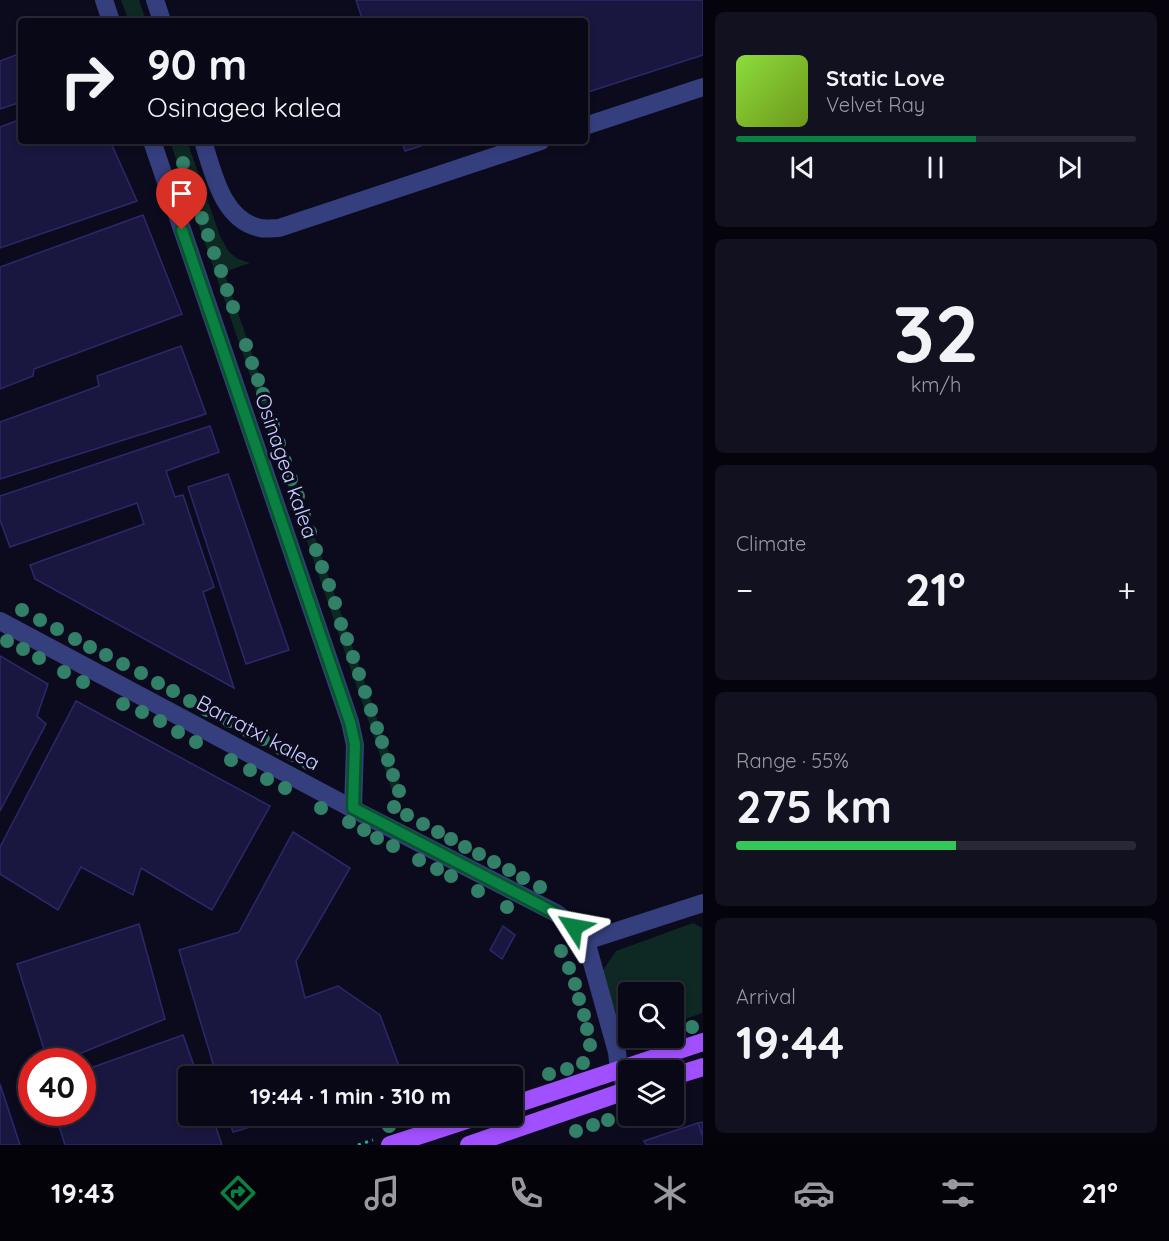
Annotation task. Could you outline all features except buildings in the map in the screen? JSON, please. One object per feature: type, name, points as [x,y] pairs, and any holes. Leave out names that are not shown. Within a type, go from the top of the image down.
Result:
[{"type":"main road","points":[[649,1060],[702,1042]]},
{"type":"main road","points":[[684,1073],[702,1067]]},
{"type":"main road","points":[[523,1102],[618,1070]]},
{"type":"main road","points":[[469,1145],[618,1093]]},
{"type":"main road","points":[[390,1145],[448,1126]]},
{"type":"street","points":[[104,0],[110,18]]},
{"type":"street","points":[[154,0],[161,18]]},
{"type":"street","points":[[588,125],[702,87]]},
{"type":"street","name":"Osinagea kalea","points":[[153,144],[350,722],[355,744],[353,808]]},
{"type":"street","points":[[204,144],[222,197],[240,218],[259,228],[279,228],[532,144]]},
{"type":"street","name":"Barratxi kalea","points":[[0,621],[555,913],[574,927],[586,941]]},
{"type":"street","points":[[618,1061],[586,941],[702,903]]},
{"type":"green space","points":[[121,0],[139,0],[145,18],[128,18]]},
{"type":"green space","points":[[171,144],[188,144],[220,236],[229,252],[238,259],[250,263],[224,272],[404,797],[392,790]]},
{"type":"green space","points":[[693,923],[702,928],[702,1013],[684,1019],[684,982],[618,982],[618,1019],[601,973],[616,951]]},
{"type":"route","points":[[182,230],[350,722],[355,744],[353,808],[555,913],[574,927]]}]
